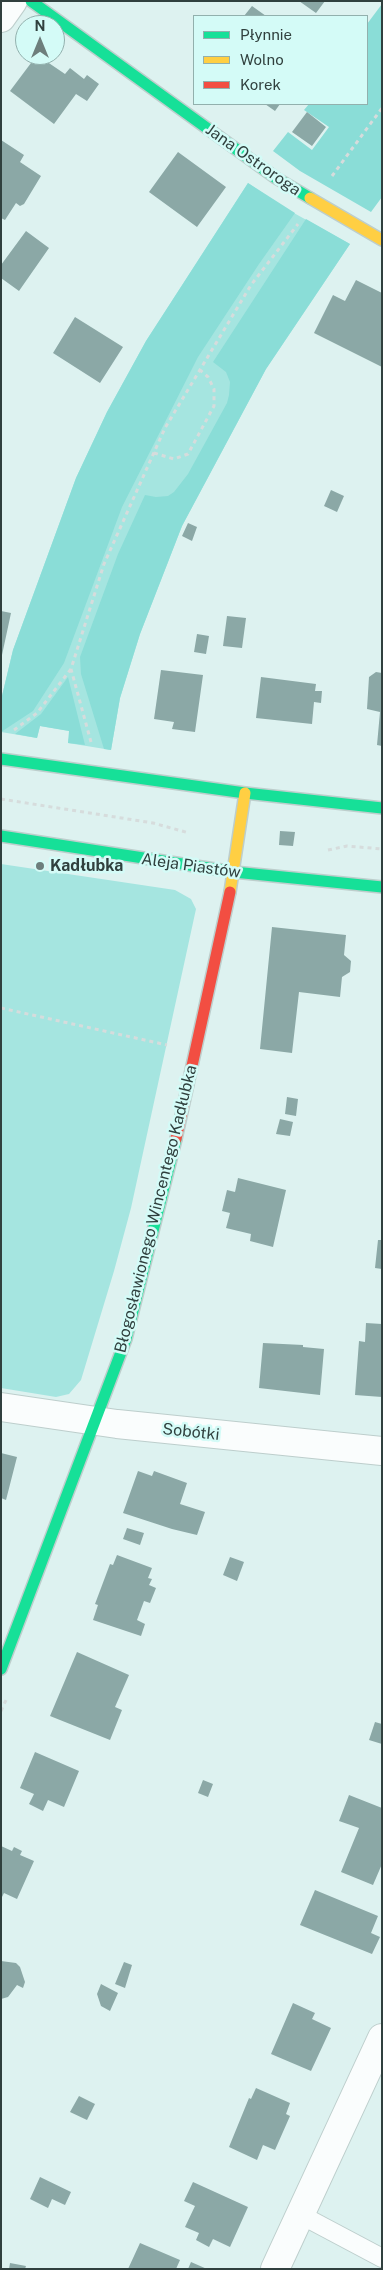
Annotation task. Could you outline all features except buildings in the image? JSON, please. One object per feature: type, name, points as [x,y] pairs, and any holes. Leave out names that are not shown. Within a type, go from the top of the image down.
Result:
[{"type":"street","points":[[1,18],[13,1]]},
{"type":"street","name":"Jana Ostroroga","points":[[32,1],[276,178],[382,240]]},
{"type":"street","points":[[1,759],[245,793],[382,808]]},
{"type":"street","name":"Błogosławionego Wincentego Kadłubka","points":[[1,1669],[96,1422],[128,1330],[179,1125],[234,872],[245,793]]},
{"type":"street","name":"Aleja Piastów","points":[[1,836],[234,872],[382,887]]},
{"type":"street","name":"Sobótki","points":[[1,1407],[96,1422],[382,1451]]},
{"type":"street","points":[[275,2269],[382,2038]]},
{"type":"lane","points":[[301,2215],[382,2258]]},
{"type":"path","points":[[10,734],[37,713],[71,669],[104,564],[165,428],[251,286],[382,108]]},
{"type":"path","points":[[154,453],[174,459],[188,454],[214,406],[214,389],[208,378],[200,370]]},
{"type":"path","points":[[71,669],[94,753],[91,772]]},
{"type":"path","points":[[1,799],[153,823],[237,844]]},
{"type":"path","points":[[323,851],[347,846],[382,848]]},
{"type":"path","points":[[1,1008],[172,1045]]},
{"type":"shaded area","points":[[382,4],[382,197],[371,212],[300,171],[273,151],[288,132],[312,150],[329,127],[304,110],[308,105],[368,105],[368,23]]},
{"type":"shaded area","points":[[248,183],[283,207],[350,244],[266,369],[182,526],[140,634],[120,698],[111,750],[68,743],[70,731],[40,726],[37,738],[1,732],[1,700],[13,650],[76,478],[107,412],[146,341]]},
{"type":"shaded area","points":[[248,183],[295,213],[198,357],[122,507],[64,663],[33,711],[1,732],[1,700],[13,650],[76,478],[107,412],[146,341]]},
{"type":"shaded area","points":[[306,219],[350,244],[266,369],[182,526],[140,634],[120,698],[111,750],[104,749],[81,674],[80,657],[118,554],[145,495],[156,497],[168,496],[174,492],[188,474],[227,403],[229,395],[230,382],[226,372],[213,362]]},
{"type":"shaded area","points":[[68,677],[85,745],[68,743],[69,731],[40,726],[37,738],[15,734],[41,714]]},
{"type":"shaded area","points":[[1,864],[175,890],[191,899],[196,909],[131,1208],[114,1271],[81,1380],[69,1394],[56,1397],[1,1388]]},
{"type":"traffic: fast","points":[[31,1],[276,178],[310,198]]},
{"type":"traffic: fast","points":[[1,759],[245,793],[382,808]]},
{"type":"traffic: fast","points":[[1,836],[234,872],[382,887]]},
{"type":"traffic: fast","points":[[1,1669],[126,1339],[176,1139]]},
{"type":"traffic: slow","points":[[310,198],[382,240]]},
{"type":"traffic: slow","points":[[230,892],[245,793]]},
{"type":"traffic: jam","points":[[176,1139],[230,892]]},
{"type":"place","name":"Kadłubka","points":[[40,866]]}]
